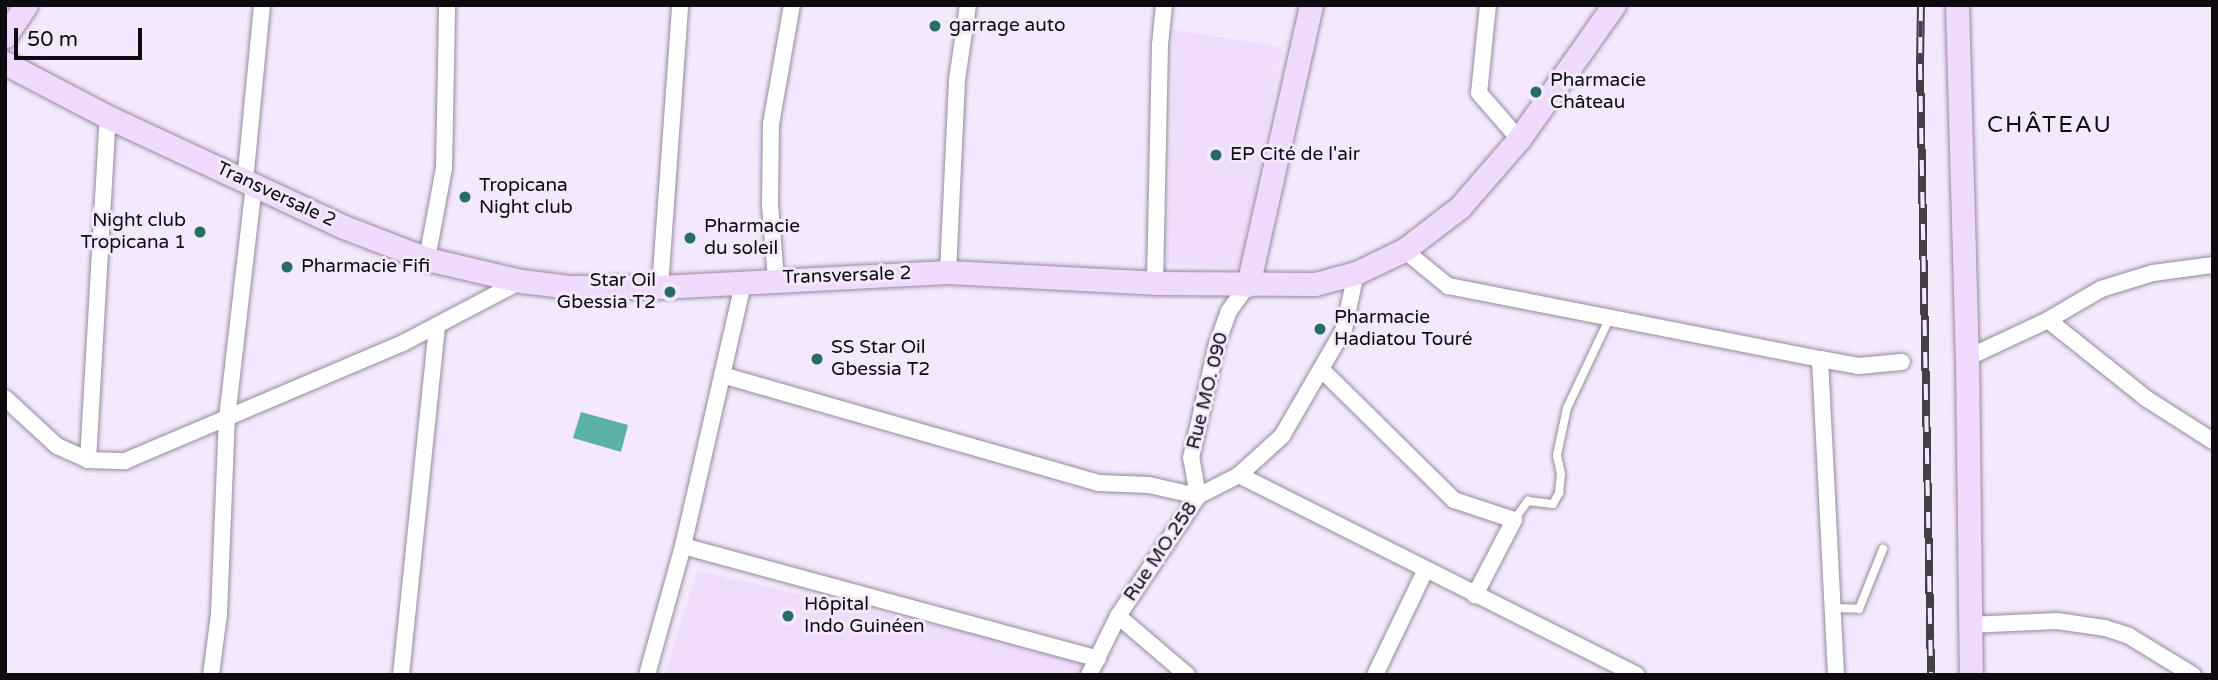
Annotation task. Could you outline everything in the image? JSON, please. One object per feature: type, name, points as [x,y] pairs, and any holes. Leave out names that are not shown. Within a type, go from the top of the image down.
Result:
[{"type":"main road","points":[[5,36],[26,5]]},
{"type":"main road","name":"Rue MO. 090","points":[[1248,285],[1311,5]]},
{"type":"main road","name":"Transversale 2","points":[[5,63],[108,117],[344,227],[427,259],[520,281],[569,287],[660,287],[948,272],[1155,283],[1315,284],[1356,273],[1404,250],[1460,207],[1519,139],[1614,5]]},
{"type":"main road","points":[[1957,5],[1967,358],[1968,625],[1971,675]]},
{"type":"street","points":[[211,675],[219,614],[227,418],[250,184],[262,5]]},
{"type":"street","points":[[427,259],[443,168],[447,5]]},
{"type":"street","points":[[660,287],[680,5]]},
{"type":"street","points":[[776,279],[770,205],[771,124],[792,5]]},
{"type":"street","points":[[948,272],[957,80],[968,5]]},
{"type":"street","points":[[1155,283],[1160,45],[1164,5]]},
{"type":"street","points":[[1488,5],[1479,93],[1519,139]]},
{"type":"street","points":[[88,460],[108,117]]},
{"type":"street","points":[[1404,250],[1448,286],[1858,366],[1902,362]]},
{"type":"street","points":[[1967,358],[2048,320],[2101,289],[2153,273],[2213,265]]},
{"type":"street","name":"Rue MO.258","points":[[1089,675],[1118,616],[1198,496],[1239,475],[1282,436],[1344,328],[1356,273]]},
{"type":"street","points":[[5,398],[57,446],[88,460],[125,461],[437,327],[520,281]]},
{"type":"street","points":[[647,675],[683,546],[743,284]]},
{"type":"street","name":"Rue MO. 090","points":[[1198,496],[1191,458],[1217,344],[1229,311],[1248,285]]},
{"type":"street","points":[[2048,320],[2147,399],[2213,441]]},
{"type":"street","points":[[401,675],[437,327]]},
{"type":"street","points":[[1820,359],[1836,675]]},
{"type":"street","points":[[1321,369],[1454,500],[1514,520],[1475,595]]},
{"type":"street","points":[[722,375],[1098,483],[1149,485],[1198,496]]},
{"type":"street","points":[[1239,475],[1636,675]]},
{"type":"street","points":[[683,546],[1098,659]]},
{"type":"street","points":[[1375,675],[1425,570]]},
{"type":"street","points":[[1118,616],[1187,675]]},
{"type":"street","points":[[1968,625],[2057,621],[2105,628],[2129,636],[2193,675]]},
{"type":"lane","points":[[1514,520],[1528,501],[1553,504],[1559,493],[1561,474],[1557,456],[1567,408],[1609,317]]},
{"type":"lane","points":[[1834,608],[1859,609],[1883,550]]},
{"type":"shaded area","name":"EP Cité de l'air","points":[[1174,30],[1283,47],[1240,268],[1167,264]]},
{"type":"shaded area","points":[[581,412],[628,425],[621,452],[573,438]]},
{"type":"shaded area","name":"Hôpital Indo Guinéen","points":[[697,571],[1089,660],[1080,675],[665,675]]},
{"type":"railway","points":[[1921,5],[1931,675]]},
{"type":"place","name":"garrage auto","points":[[935,26]]},
{"type":"place","name":"Pharmacie Château","points":[[1536,92]]},
{"type":"place","name":"EP Cité de l'air","points":[[1216,155]]},
{"type":"place","name":"Tropicana Night club","points":[[465,197]]},
{"type":"place","name":"Night club Tropicana 1","points":[[200,232]]},
{"type":"place","name":"Pharmacie du soleil","points":[[690,238]]},
{"type":"place","name":"Pharmacie Fifi","points":[[287,267]]},
{"type":"place","name":"Star Oil Gbessia T2","points":[[670,292]]},
{"type":"place","name":"Pharmacie Hadiatou Touré","points":[[1320,329]]},
{"type":"place","name":"SS Star Oil Gbessia T2","points":[[817,359]]},
{"type":"place","name":"Hôpital Indo Guinéen","points":[[788,616]]},
{"type":"district","name":"CHÂTEAU","points":[[2050,125]]}]
